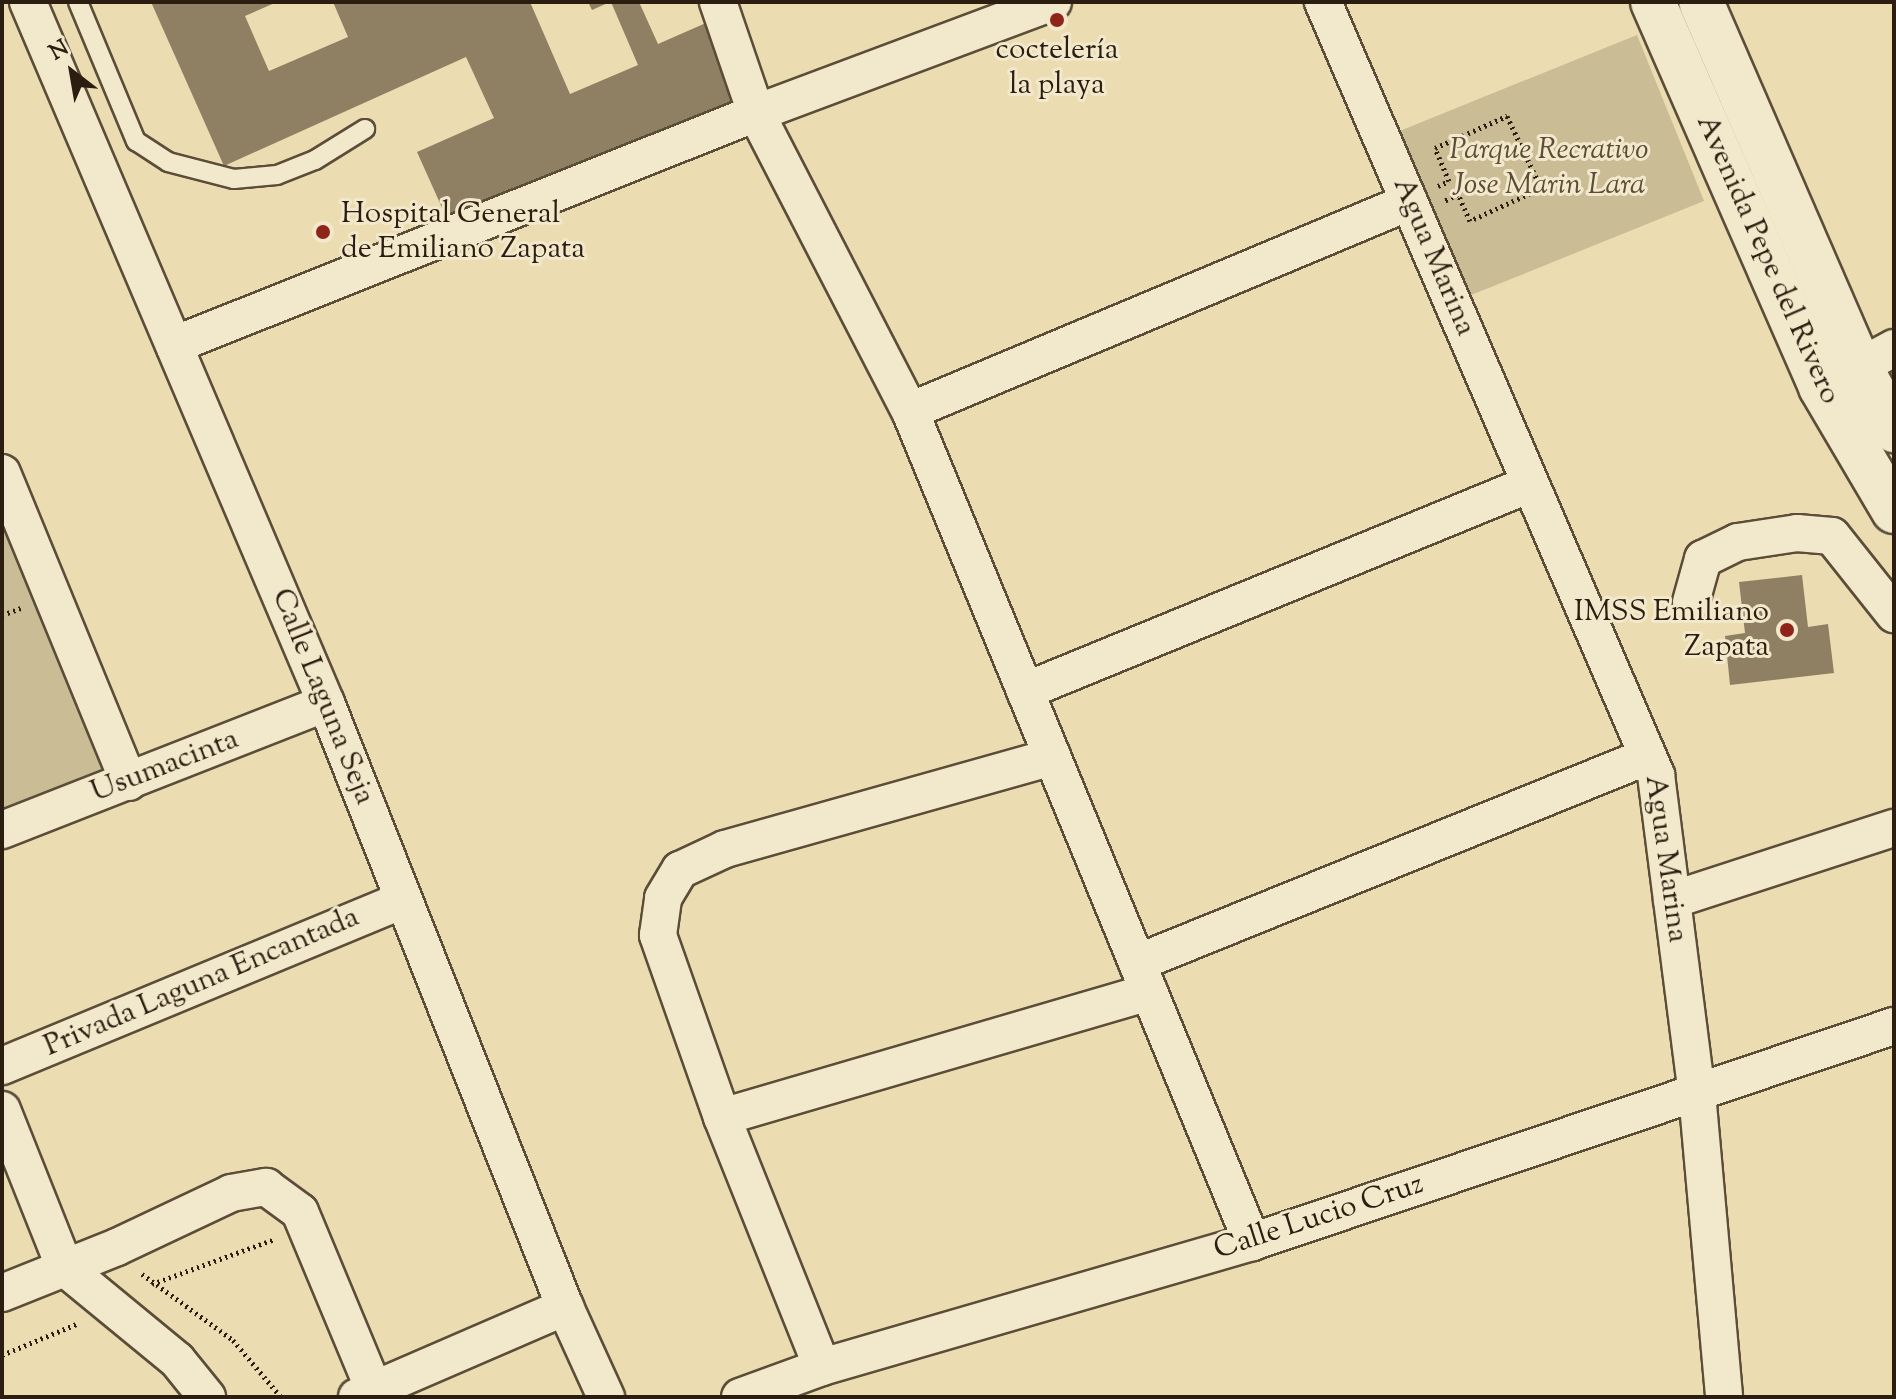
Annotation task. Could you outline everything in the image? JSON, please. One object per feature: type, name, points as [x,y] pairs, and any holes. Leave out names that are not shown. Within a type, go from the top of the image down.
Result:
[{"type":"main road","name":"Avenida Pepe del Rivero","points":[[1653,2],[1821,387],[1894,511]]},
{"type":"main road","name":"Avenida Pepe del Rivero","points":[[1701,2],[1877,358],[1894,430]]},
{"type":"street","name":"Calle Laguna Seja","points":[[28,2],[326,703],[565,1307],[606,1397]]},
{"type":"street","points":[[718,2],[756,113],[910,411],[1252,1242]]},
{"type":"street","points":[[174,345],[756,113],[1053,2]]},
{"type":"street","name":"Agua Marina","points":[[1323,2],[1656,775],[1697,1093],[1724,1397]]},
{"type":"street","points":[[910,411],[1411,205]]},
{"type":"street","points":[[1821,387],[1877,358]]},
{"type":"street","points":[[2,473],[129,782]]},
{"type":"street","points":[[1025,691],[1530,484]]},
{"type":"street","points":[[1691,602],[1703,559],[1738,542],[1797,533],[1832,536],[1894,614]]},
{"type":"street","name":"Usumacinta","points":[[2,830],[326,703]]},
{"type":"street","points":[[722,1117],[1143,977],[1648,756]]},
{"type":"street","points":[[822,1367],[722,1117],[658,935],[663,898],[680,870],[725,849],[1052,757]]},
{"type":"street","points":[[1672,900],[1894,828]]},
{"type":"street","name":"Privada Laguna Encantada","points":[[2,1066],[403,900]]},
{"type":"street","name":"Calle Lucio Cruz","points":[[740,1397],[822,1367],[1252,1242],[1894,1026]]},
{"type":"street","points":[[2,1110],[65,1268],[177,1360],[207,1397]]},
{"type":"street","points":[[2,1293],[231,1193],[266,1187],[300,1212],[365,1393],[565,1307]]},
{"type":"lane","points":[[78,2],[136,141],[168,162],[234,179],[277,175],[315,160],[365,129]]},
{"type":"path","points":[[1507,116],[1541,188],[1470,221],[1458,194],[1411,205],[1449,181],[1435,148],[1507,116]]},
{"type":"path","points":[[281,1397],[233,1340],[152,1284],[287,1235]]},
{"type":"path","points":[[2,1355],[92,1317]]},
{"type":"green space","name":"Parque Recrativo Jose Marin Lara","points":[[1637,35],[1704,201],[1459,300],[1392,134]]},
{"type":"green space","points":[[2,453],[132,761],[2,831]]},
{"type":"building","points":[[151,2],[277,2],[245,16],[269,71],[348,37],[333,2],[530,2],[570,94],[638,65],[611,2],[639,2],[658,44],[715,19],[749,96],[452,230],[417,152],[494,118],[466,57],[224,166]]},
{"type":"building","points":[[588,2],[610,2],[592,10]]},
{"type":"building","name":"IMSS Emiliano Zapata","points":[[1802,575],[1808,627],[1828,624],[1834,673],[1730,685],[1725,636],[1745,633],[1739,582]]},
{"type":"place","name":"coctelería la playa","points":[[1057,20]]},
{"type":"place","name":"Hospital General de Emiliano Zapata","points":[[323,232]]},
{"type":"place","name":"IMSS Emiliano Zapata","points":[[1787,630]]}]
